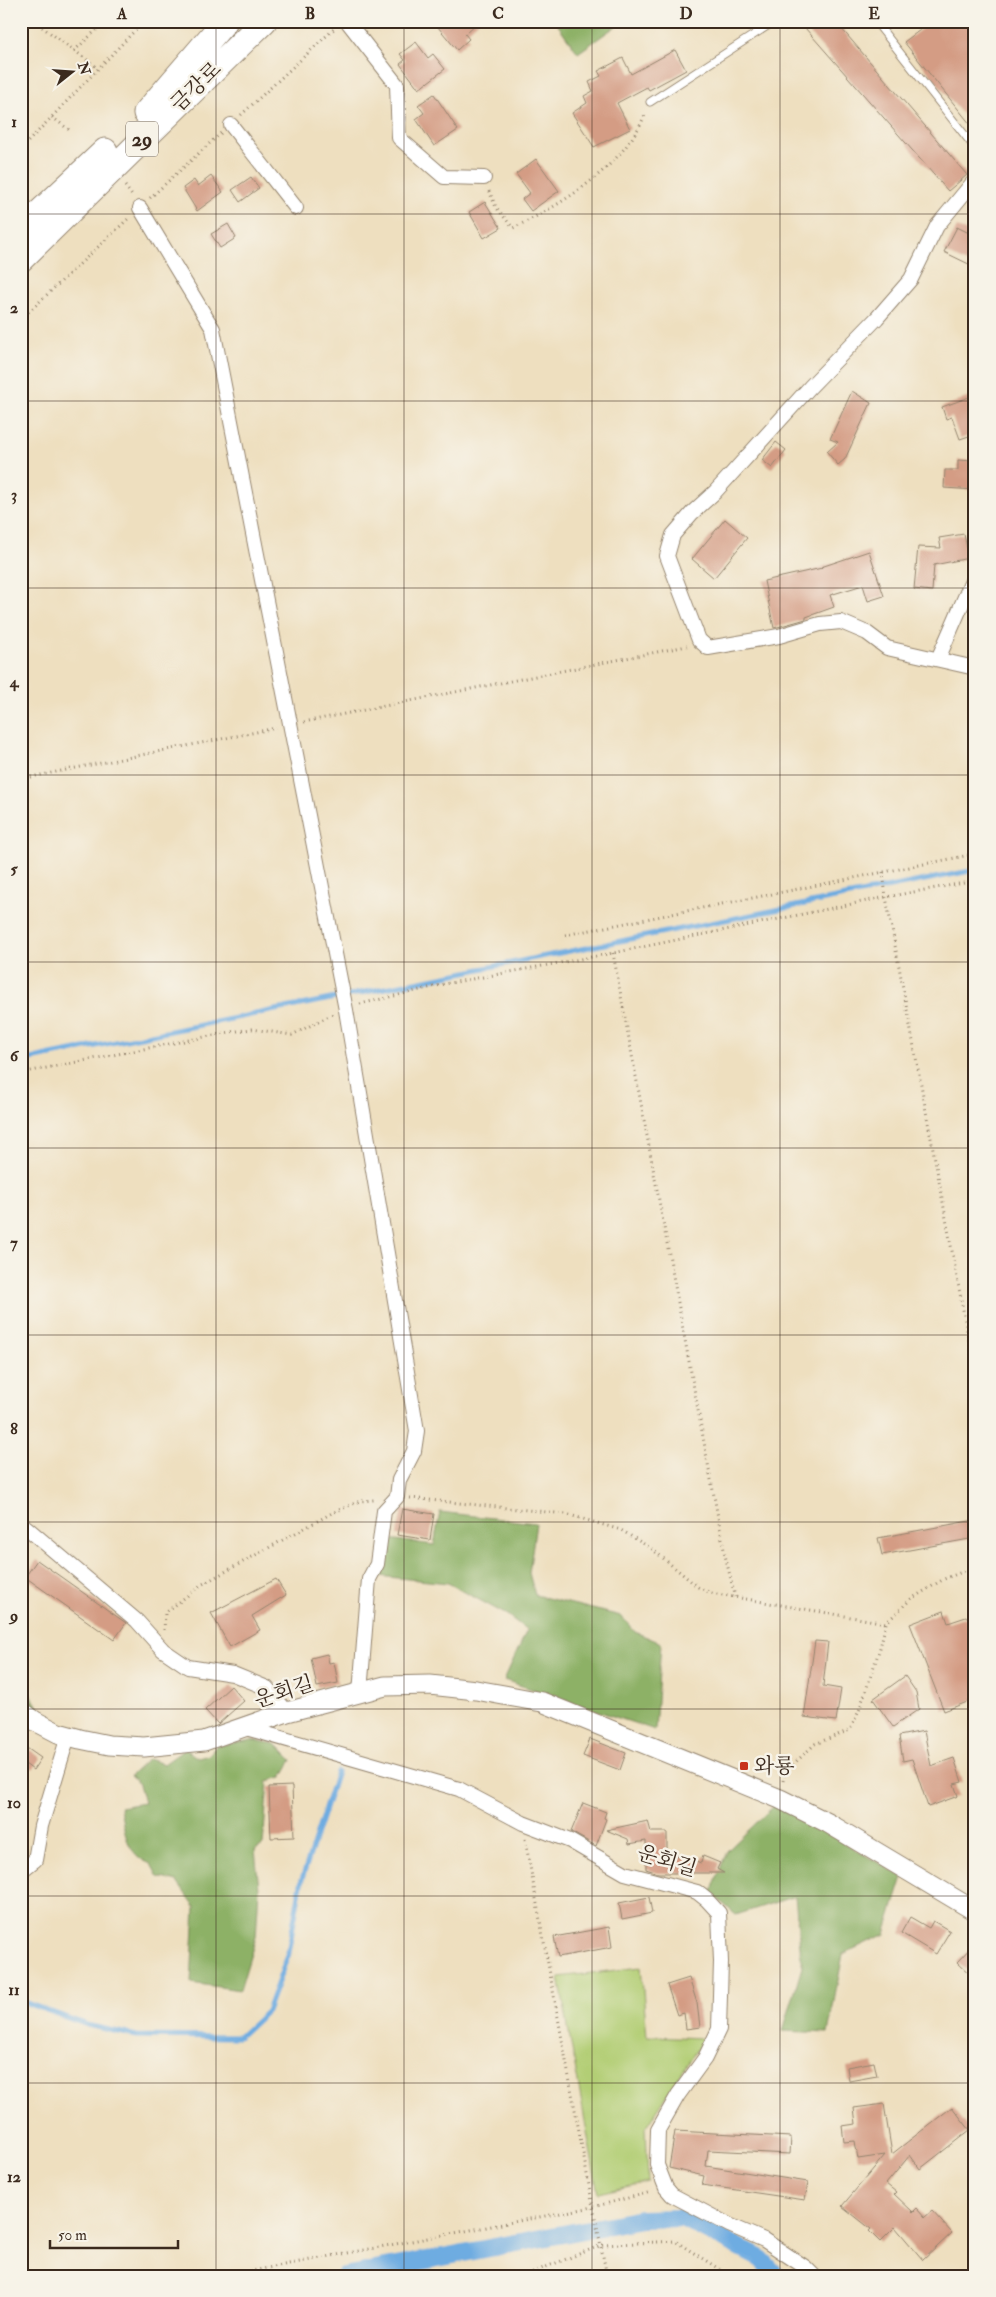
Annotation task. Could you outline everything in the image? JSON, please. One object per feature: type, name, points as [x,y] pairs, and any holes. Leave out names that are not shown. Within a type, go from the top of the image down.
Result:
[{"type":"highway","points":[[146,113],[225,21]]},
{"type":"highway","name":"금강로","points":[[21,230],[146,113],[240,21]]},
{"type":"highway","name":"금강로","points":[[21,259],[264,21]]},
{"type":"highway","points":[[228,56],[279,21]]},
{"type":"street","points":[[341,24],[398,85],[399,138],[444,177],[484,178]]},
{"type":"street","points":[[231,125],[296,208]]},
{"type":"street","points":[[975,180],[937,226],[911,279],[715,492],[672,535],[667,556],[699,640],[708,648],[779,636],[820,624],[841,622],[867,633],[887,648],[975,668]]},
{"type":"street","points":[[140,208],[213,329],[344,1001],[417,1431],[414,1451],[399,1480],[398,1497],[384,1511],[378,1564],[369,1579],[360,1693]]},
{"type":"street","points":[[938,659],[975,574]]},
{"type":"street","points":[[21,1523],[137,1621],[164,1650],[188,1667],[232,1674],[267,1688],[286,1712]]},
{"type":"street","name":"운회길","points":[[21,1711],[35,1721],[68,1736],[109,1745],[173,1746],[204,1741],[246,1728],[286,1712],[385,1686],[430,1685],[476,1690],[542,1702],[780,1799],[828,1823],[975,1911]]},
{"type":"street","name":"운회길","points":[[246,1728],[459,1789],[523,1824],[570,1841],[625,1873],[697,1892],[719,1913],[721,1962],[719,2029],[705,2058],[678,2095],[658,2130],[656,2165],[666,2188]]},
{"type":"street","points":[[21,1871],[35,1860],[41,1826],[68,1736]]},
{"type":"street","points":[[666,2188],[672,2195],[721,2221],[764,2240],[805,2267],[814,2276]]},
{"type":"lane","points":[[650,102],[775,21]]},
{"type":"lane","points":[[875,21],[975,148]]},
{"type":"path","points":[[34,21],[98,68]]},
{"type":"path","points":[[74,51],[106,21]]},
{"type":"path","points":[[21,149],[144,21]]},
{"type":"path","points":[[21,319],[341,24]]},
{"type":"path","points":[[484,178],[496,207],[512,228],[532,219],[588,185],[624,148],[642,124],[650,102]]},
{"type":"path","points":[[52,117],[72,132]]},
{"type":"path","points":[[21,779],[684,648],[699,640]]},
{"type":"path","points":[[565,935],[975,854]]},
{"type":"path","points":[[883,872],[975,1374]]},
{"type":"path","points":[[21,1073],[230,1032],[252,1029],[292,1035],[325,1016],[344,1001],[363,1004],[445,984],[613,953],[886,896],[975,881]]},
{"type":"path","points":[[613,953],[725,1555],[735,1597]]},
{"type":"path","points":[[164,1650],[164,1613],[201,1585],[332,1513],[360,1501],[398,1497],[428,1498],[566,1514],[621,1530],[652,1549],[698,1588],[711,1593],[886,1623]]},
{"type":"path","points":[[780,1799],[785,1772],[815,1744],[850,1730],[859,1711],[880,1648],[886,1623],[911,1599],[935,1584],[975,1567]]},
{"type":"path","points":[[523,1824],[607,2276]]},
{"type":"path","points":[[225,2276],[593,2207],[666,2188]]},
{"type":"path","points":[[523,2276],[602,2245],[675,2241],[730,2276]]},
{"type":"green space","points":[[555,21],[623,21],[578,53]]},
{"type":"green space","points":[[440,1512],[536,1523],[529,1573],[535,1595],[621,1616],[635,1632],[661,1643],[655,1730],[504,1680],[527,1630],[507,1615],[448,1583],[378,1576],[388,1539],[434,1545]]},
{"type":"green space","points":[[21,1686],[29,1692],[40,1710],[21,1726]]},
{"type":"green space","points":[[252,1740],[276,1744],[292,1760],[282,1777],[268,1781],[263,1845],[255,1850],[259,1889],[256,1937],[240,1990],[191,1983],[195,1907],[177,1882],[158,1877],[151,1864],[136,1855],[125,1833],[120,1807],[144,1803],[139,1784],[130,1776],[148,1759],[164,1764],[185,1749],[198,1758],[209,1755],[216,1746]]},
{"type":"green space","points":[[776,1804],[903,1877],[885,1934],[843,1954],[828,2033],[783,2031],[802,1967],[795,1896],[736,1915],[711,1893],[727,1851]]},
{"type":"green space","points":[[641,1967],[647,2036],[704,2038],[646,2127],[648,2182],[598,2193],[559,1977]]},
{"type":"building","points":[[433,21],[479,21],[465,34],[469,39],[457,50]]},
{"type":"building","points":[[818,21],[835,21],[967,175],[948,191],[805,28]]},
{"type":"building","points":[[932,21],[975,21],[975,130],[904,42]]},
{"type":"building","points":[[416,42],[428,58],[433,54],[445,69],[419,89],[400,64],[405,60],[400,54]]},
{"type":"building","points":[[675,50],[686,70],[649,90],[647,87],[617,103],[630,129],[594,147],[572,113],[587,103],[584,96],[593,91],[589,82],[601,76],[598,71],[623,58],[631,74]]},
{"type":"building","points":[[434,94],[458,130],[434,146],[416,119],[424,113],[418,105]]},
{"type":"building","points":[[536,159],[559,191],[531,211],[522,199],[530,193],[516,174]]},
{"type":"building","points":[[211,176],[223,192],[197,211],[183,188],[194,180],[198,186]]},
{"type":"building","points":[[251,177],[259,188],[240,202],[232,190]]},
{"type":"building","points":[[485,202],[501,228],[484,238],[469,212]]},
{"type":"building","points":[[228,224],[236,238],[220,248],[211,234]]},
{"type":"building","points":[[957,227],[975,236],[975,267],[944,252]]},
{"type":"building","points":[[852,391],[871,403],[845,459],[838,465],[827,452],[838,442],[830,439]]},
{"type":"building","points":[[975,395],[975,434],[960,439],[952,417],[946,419],[942,407]]},
{"type":"building","points":[[776,442],[786,450],[772,468],[762,460]]},
{"type":"building","points":[[958,460],[975,461],[975,490],[944,488],[945,470],[958,470]]},
{"type":"building","points":[[725,519],[747,538],[714,578],[692,559]]},
{"type":"building","points":[[964,534],[969,558],[934,565],[932,591],[914,589],[918,547],[941,548],[939,538]]},
{"type":"building","points":[[869,551],[884,596],[868,601],[863,585],[830,595],[834,607],[806,617],[806,619],[774,628],[764,581],[822,568]]},
{"type":"building","points":[[402,1509],[434,1514],[430,1540],[397,1535]]},
{"type":"building","points":[[975,1520],[975,1538],[882,1555],[878,1538]]},
{"type":"building","points":[[37,1560],[126,1623],[114,1640],[25,1577]]},
{"type":"building","points":[[276,1579],[286,1595],[252,1616],[260,1630],[230,1647],[211,1613]]},
{"type":"building","points":[[944,1611],[948,1623],[975,1614],[975,1699],[944,1711],[910,1624]]},
{"type":"building","points":[[815,1641],[828,1642],[823,1686],[841,1689],[836,1721],[804,1717]]},
{"type":"building","points":[[327,1654],[329,1663],[334,1662],[338,1683],[317,1687],[311,1658]]},
{"type":"building","points":[[905,1676],[916,1692],[919,1709],[893,1727],[873,1699]]},
{"type":"building","points":[[231,1686],[244,1701],[218,1724],[205,1710]]},
{"type":"building","points":[[924,1731],[931,1766],[954,1758],[962,1782],[954,1784],[958,1796],[928,1807],[912,1759],[903,1761],[899,1736]]},
{"type":"building","points":[[590,1739],[626,1753],[620,1770],[583,1756]]},
{"type":"building","points":[[21,1744],[41,1758],[33,1770],[21,1761]]},
{"type":"building","points":[[292,1786],[294,1837],[271,1838],[269,1787]]},
{"type":"building","points":[[583,1803],[606,1812],[604,1818],[606,1819],[596,1846],[571,1832]]},
{"type":"building","points":[[648,1821],[651,1832],[667,1832],[667,1855],[682,1856],[701,1863],[703,1856],[720,1863],[717,1869],[724,1873],[658,1873],[646,1869],[646,1841],[629,1844],[628,1839],[606,1830]]},
{"type":"building","points":[[649,1897],[652,1913],[622,1919],[619,1903]]},
{"type":"building","points":[[910,1917],[929,1928],[933,1921],[950,1931],[936,1954],[901,1933]]},
{"type":"building","points":[[609,1927],[612,1947],[558,1957],[554,1937]]},
{"type":"building","points":[[975,1943],[975,1979],[957,1962]]},
{"type":"building","points":[[689,1978],[697,2003],[700,2027],[686,2029],[684,2013],[677,2015],[667,1985]]},
{"type":"building","points":[[874,2062],[877,2076],[849,2081],[847,2067]]},
{"type":"building","points":[[884,2104],[892,2154],[952,2107],[970,2130],[920,2169],[910,2155],[886,2184],[896,2192],[894,2194],[913,2212],[917,2208],[925,2217],[932,2211],[952,2233],[923,2260],[895,2227],[880,2242],[869,2231],[871,2229],[842,2206],[885,2155],[858,2159],[855,2141],[844,2142],[842,2126],[856,2124],[854,2108]]},
{"type":"building","points":[[675,2131],[791,2137],[790,2154],[708,2150],[706,2166],[808,2182],[805,2200],[702,2185],[704,2176],[669,2168]]},
{"type":"waterway","points":[[21,1061],[975,870]]},
{"type":"waterway","points":[[21,2001],[87,2025],[137,2036],[239,2037],[267,2011],[287,1958],[302,1879],[337,1772]]},
{"type":"waterway","points":[[344,2276],[641,2219],[682,2218],[761,2259],[777,2276]]},
{"type":"place","name":"와룡","points":[[744,1766]]}]
